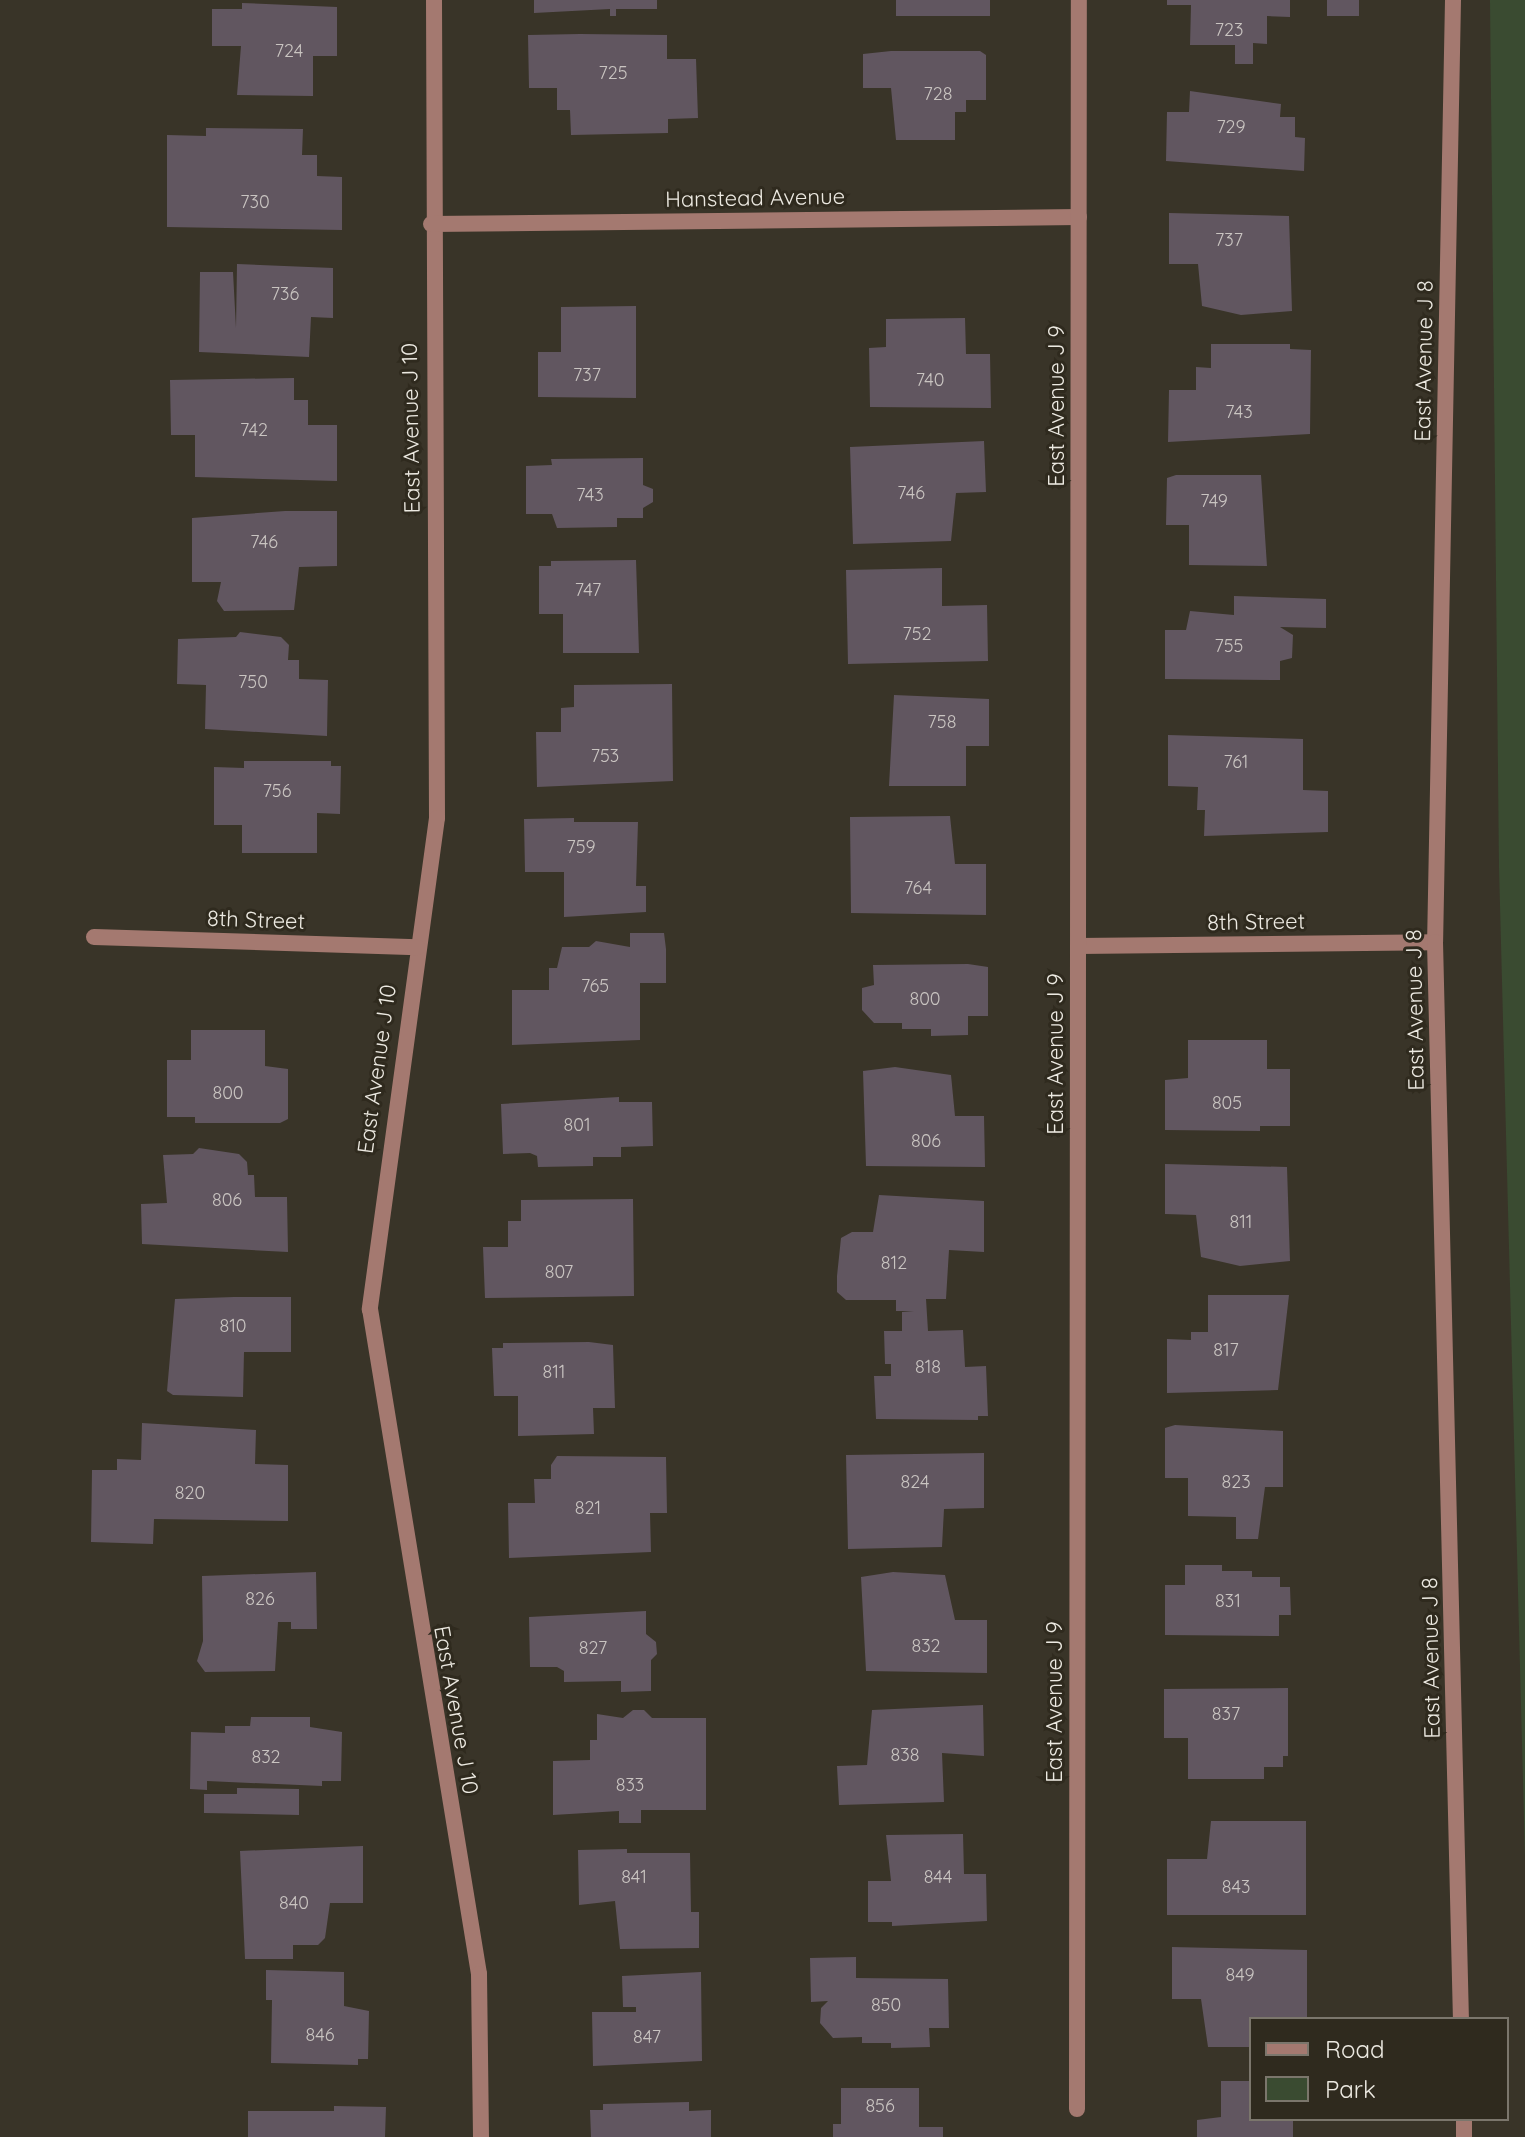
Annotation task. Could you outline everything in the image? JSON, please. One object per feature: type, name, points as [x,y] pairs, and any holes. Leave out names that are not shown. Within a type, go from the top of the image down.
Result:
[{"type":"street","name":"East Avenue J 10","points":[[434,0],[431,224],[437,818],[370,1309],[479,1974],[481,2137]]},
{"type":"street","name":"East Avenue J 9","points":[[1077,2109],[1079,0]]},
{"type":"street","name":"East Avenue J 8","points":[[1453,0],[1435,942],[1461,2017]]},
{"type":"street","name":"Hanstead Avenue","points":[[431,224],[1079,217]]},
{"type":"street","name":"8th Street","points":[[94,937],[417,947]]},
{"type":"street","name":"8th Street","points":[[1078,946],[1435,942]]},
{"type":"green space","points":[[1490,0],[1525,0],[1525,1858],[1499,867]]},
{"type":"building","points":[[534,0],[657,0],[657,9],[616,9],[616,16],[610,16],[610,9],[534,13]]},
{"type":"building","points":[[896,0],[990,0],[990,16],[896,16]]},
{"type":"building","points":[[1167,0],[1290,0],[1290,17],[1267,16],[1267,44],[1253,43],[1253,64],[1235,64],[1235,45],[1190,45],[1191,5],[1167,5]]},
{"type":"building","points":[[1327,0],[1359,0],[1359,16],[1327,16]]},
{"type":"building","points":[[242,3],[337,7],[337,56],[313,56],[313,96],[237,95],[241,46],[212,46],[212,9],[242,9]]},
{"type":"building","points":[[528,35],[667,35],[667,59],[696,59],[698,118],[668,119],[668,133],[571,135],[570,110],[557,110],[557,88],[529,88]]},
{"type":"building","points":[[980,51],[986,55],[986,100],[966,100],[966,112],[955,112],[955,140],[896,140],[891,88],[863,88],[863,54]]},
{"type":"building","points":[[1190,91],[1281,104],[1280,117],[1295,117],[1295,137],[1305,138],[1304,171],[1166,161],[1167,112],[1189,112]]},
{"type":"building","points":[[206,128],[303,129],[302,155],[317,155],[317,176],[342,177],[342,230],[167,227],[167,135],[206,136]]},
{"type":"building","points":[[1169,213],[1289,216],[1292,311],[1241,315],[1202,306],[1198,264],[1169,264]]},
{"type":"building","points":[[237,264],[333,268],[333,318],[311,317],[309,357],[199,352],[200,272],[233,272],[236,328]]},
{"type":"building","points":[[636,306],[636,398],[538,397],[538,352],[561,352],[561,307]]},
{"type":"building","points":[[965,318],[966,354],[990,354],[991,408],[870,407],[869,348],[886,347],[886,319]]},
{"type":"building","points":[[1211,344],[1290,344],[1290,349],[1311,350],[1310,434],[1168,442],[1169,390],[1196,390],[1196,367],[1211,368]]},
{"type":"building","points":[[294,378],[294,400],[308,400],[308,425],[337,425],[337,481],[195,477],[195,435],[171,435],[170,380]]},
{"type":"building","points":[[984,441],[986,492],[956,493],[951,541],[853,544],[850,447]]},
{"type":"building","points":[[643,458],[643,485],[653,489],[653,502],[643,508],[643,518],[617,518],[617,527],[557,528],[552,514],[526,514],[526,466],[552,465],[551,459]]},
{"type":"building","points":[[1176,475],[1261,475],[1267,566],[1189,565],[1189,525],[1166,525],[1167,478]]},
{"type":"building","points":[[285,511],[337,511],[337,566],[299,567],[294,610],[224,611],[217,601],[221,582],[192,582],[192,518]]},
{"type":"building","points":[[636,560],[639,653],[563,653],[563,614],[539,614],[539,566],[551,566],[551,561]]},
{"type":"building","points":[[942,568],[942,606],[987,605],[988,661],[848,664],[846,570]]},
{"type":"building","points":[[1234,596],[1326,599],[1326,628],[1280,627],[1293,635],[1292,658],[1280,661],[1280,680],[1165,679],[1165,630],[1186,630],[1190,611],[1234,615]]},
{"type":"building","points":[[240,632],[281,637],[289,645],[288,660],[299,660],[299,679],[328,680],[327,736],[205,729],[206,685],[177,684],[178,639],[236,637]]},
{"type":"building","points":[[672,684],[673,781],[537,787],[536,732],[561,732],[561,708],[574,707],[574,685]]},
{"type":"building","points":[[894,695],[989,699],[989,746],[966,746],[966,786],[889,786]]},
{"type":"building","points":[[1168,735],[1303,739],[1303,790],[1328,791],[1328,832],[1204,836],[1205,810],[1197,810],[1198,787],[1168,786]]},
{"type":"building","points":[[244,761],[331,761],[331,766],[341,766],[340,814],[317,813],[317,853],[242,853],[242,825],[214,825],[214,767],[244,768]]},
{"type":"building","points":[[950,816],[955,864],[986,864],[986,915],[851,913],[850,817]]},
{"type":"building","points":[[574,818],[574,822],[638,822],[636,886],[646,886],[646,912],[564,917],[564,872],[525,872],[524,819]]},
{"type":"building","points":[[630,933],[664,933],[666,949],[666,983],[640,983],[640,1040],[512,1045],[512,990],[549,990],[549,968],[557,968],[562,947],[589,947],[596,941],[630,947]]},
{"type":"building","points":[[968,964],[988,967],[988,1016],[968,1016],[968,1035],[931,1036],[931,1029],[902,1029],[902,1023],[874,1023],[862,1010],[862,988],[874,985],[873,965]]},
{"type":"building","points":[[191,1030],[265,1030],[265,1066],[288,1069],[288,1119],[280,1123],[195,1123],[195,1117],[167,1117],[167,1060],[191,1060]]},
{"type":"building","points":[[1188,1040],[1267,1040],[1267,1069],[1290,1069],[1290,1126],[1260,1126],[1260,1131],[1165,1130],[1165,1080],[1188,1078]]},
{"type":"building","points":[[895,1067],[951,1075],[955,1116],[984,1116],[985,1167],[866,1166],[863,1071]]},
{"type":"building","points":[[619,1097],[619,1102],[652,1102],[653,1146],[621,1147],[621,1157],[593,1157],[593,1166],[538,1167],[537,1156],[530,1153],[503,1154],[501,1104]]},
{"type":"building","points":[[199,1148],[239,1154],[247,1162],[248,1175],[254,1175],[255,1197],[287,1197],[288,1252],[142,1244],[141,1204],[167,1203],[163,1155],[193,1154]]},
{"type":"building","points":[[1165,1164],[1287,1167],[1290,1261],[1240,1266],[1201,1257],[1196,1215],[1165,1214]]},
{"type":"building","points":[[879,1195],[984,1201],[984,1252],[949,1250],[946,1299],[926,1299],[928,1331],[963,1330],[965,1367],[986,1366],[988,1416],[978,1416],[978,1420],[876,1419],[874,1376],[891,1376],[891,1364],[885,1364],[884,1331],[902,1331],[902,1312],[914,1311],[896,1311],[896,1300],[846,1300],[837,1292],[837,1276],[841,1238],[852,1232],[873,1232]]},
{"type":"building","points":[[633,1199],[634,1296],[485,1298],[483,1247],[508,1247],[508,1221],[521,1221],[521,1200]]},
{"type":"building","points":[[1208,1295],[1289,1295],[1278,1390],[1167,1393],[1167,1339],[1191,1340],[1191,1332],[1208,1332]]},
{"type":"building","points":[[291,1297],[291,1352],[244,1352],[243,1397],[173,1395],[167,1391],[175,1299]]},
{"type":"building","points":[[589,1342],[613,1345],[615,1408],[593,1408],[594,1434],[518,1436],[518,1396],[494,1396],[492,1348],[503,1348],[503,1343]]},
{"type":"building","points":[[142,1423],[256,1430],[255,1464],[288,1465],[288,1521],[154,1519],[153,1544],[91,1542],[92,1470],[117,1470],[117,1459],[141,1460]]},
{"type":"building","points":[[1175,1425],[1283,1431],[1283,1487],[1265,1487],[1258,1539],[1236,1539],[1236,1517],[1188,1516],[1188,1478],[1165,1478],[1165,1428]]},
{"type":"building","points":[[984,1453],[984,1508],[944,1509],[942,1547],[848,1549],[846,1455]]},
{"type":"building","points":[[557,1456],[666,1457],[667,1513],[650,1513],[651,1552],[509,1558],[508,1503],[535,1503],[534,1479],[551,1479],[551,1465]]},
{"type":"building","points":[[1185,1565],[1222,1565],[1222,1571],[1252,1571],[1252,1577],[1280,1577],[1280,1587],[1290,1587],[1291,1615],[1279,1615],[1279,1636],[1165,1635],[1165,1585],[1185,1585]]},
{"type":"building","points":[[316,1572],[317,1629],[291,1629],[291,1622],[278,1622],[275,1671],[205,1672],[197,1661],[203,1641],[202,1576]]},
{"type":"building","points":[[893,1572],[945,1575],[955,1620],[987,1620],[987,1673],[866,1671],[861,1577]]},
{"type":"building","points":[[646,1611],[646,1634],[656,1642],[657,1654],[651,1660],[651,1691],[621,1692],[621,1681],[564,1682],[564,1671],[557,1667],[530,1667],[529,1617]]},
{"type":"building","points":[[1288,1688],[1288,1756],[1283,1756],[1283,1767],[1264,1767],[1264,1779],[1188,1779],[1188,1738],[1164,1738],[1164,1689]]},
{"type":"building","points":[[983,1705],[984,1756],[942,1753],[944,1802],[839,1805],[837,1766],[867,1765],[872,1710]]},
{"type":"building","points":[[633,1710],[644,1710],[652,1718],[706,1718],[706,1810],[641,1810],[641,1823],[619,1823],[619,1811],[553,1815],[553,1761],[590,1760],[590,1740],[597,1740],[597,1714],[623,1718]]},
{"type":"building","points":[[251,1717],[310,1717],[310,1727],[342,1732],[341,1781],[322,1781],[322,1786],[207,1781],[207,1790],[190,1789],[191,1732],[225,1733],[225,1726],[250,1726]]},
{"type":"building","points":[[237,1788],[299,1789],[299,1815],[204,1813],[204,1794],[237,1794]]},
{"type":"building","points":[[1211,1821],[1306,1821],[1306,1915],[1167,1915],[1167,1859],[1207,1859]]},
{"type":"building","points":[[963,1834],[964,1874],[986,1874],[987,1921],[892,1926],[892,1922],[868,1922],[868,1881],[891,1881],[886,1835]]},
{"type":"building","points":[[363,1846],[363,1903],[330,1903],[325,1938],[318,1945],[293,1945],[293,1959],[245,1959],[240,1851]]},
{"type":"building","points":[[627,1849],[627,1853],[690,1853],[691,1912],[699,1912],[699,1948],[620,1949],[615,1901],[579,1905],[578,1850]]},
{"type":"building","points":[[1172,1947],[1307,1950],[1307,2017],[1249,2017],[1249,2047],[1208,2047],[1201,1999],[1172,1999]]},
{"type":"building","points":[[856,1957],[856,1978],[948,1979],[949,2028],[929,2028],[930,2047],[891,2048],[891,2043],[862,2043],[862,2037],[833,2038],[820,2023],[821,2008],[828,2001],[811,2002],[810,1958]]},
{"type":"building","points":[[266,1970],[344,1972],[344,2006],[369,2011],[368,2059],[358,2059],[358,2065],[271,2063],[272,2000],[266,2000]]},
{"type":"building","points":[[701,1972],[702,2061],[593,2066],[592,2012],[636,2012],[636,2007],[623,2007],[622,1976]]},
{"type":"building","points":[[1221,2081],[1249,2081],[1249,2121],[1293,2121],[1293,2137],[1197,2137],[1197,2120],[1221,2117]]},
{"type":"building","points":[[841,2088],[919,2088],[919,2127],[943,2127],[943,2137],[833,2137],[833,2124],[841,2124]]},
{"type":"building","points":[[689,2102],[689,2111],[711,2110],[711,2137],[591,2137],[590,2110],[603,2110],[603,2104]]},
{"type":"building","points":[[334,2106],[386,2107],[385,2137],[248,2137],[248,2111],[334,2111]]}]
